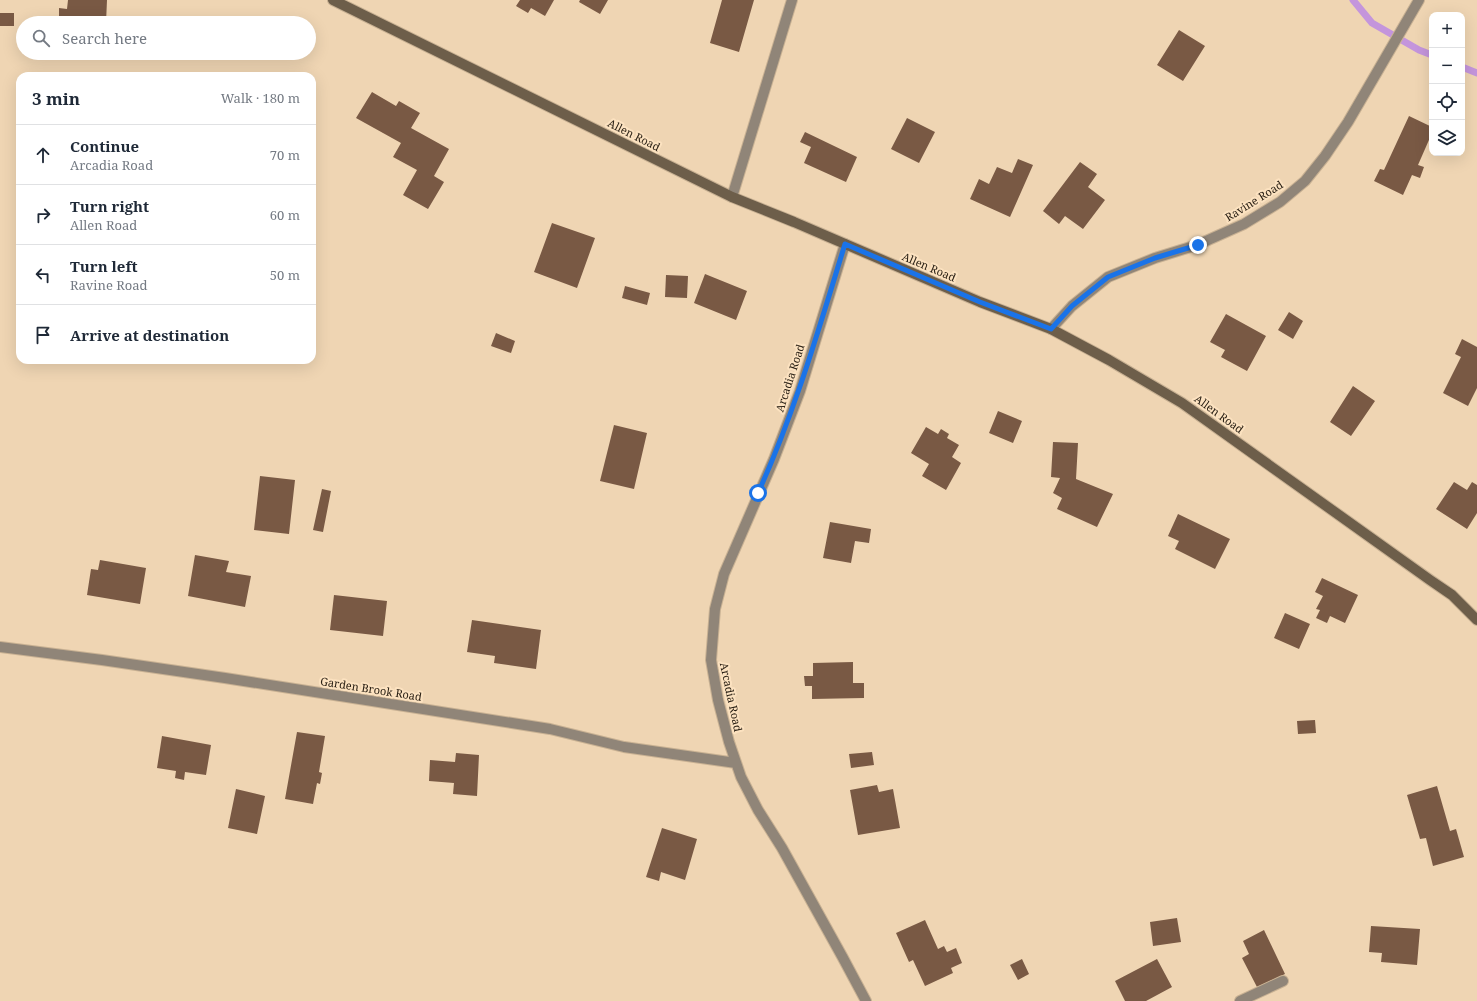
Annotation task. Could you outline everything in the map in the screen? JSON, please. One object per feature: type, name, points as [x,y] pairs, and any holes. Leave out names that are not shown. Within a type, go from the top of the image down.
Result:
[{"type":"street","name":"Allen Road","points":[[333,0],[732,197],[980,302],[1051,329],[1109,360],[1182,403],[1452,595],[1477,620]]},
{"type":"street","points":[[732,197],[792,0]]},
{"type":"street","name":"Ravine Road","points":[[1051,329],[1072,306],[1108,277],[1155,258],[1198,245],[1244,224],[1280,202],[1305,181],[1325,156],[1348,122],[1419,0]]},
{"type":"street","name":"Arcadia Road","points":[[845,244],[800,391],[774,459],[724,574],[715,609],[711,642],[711,660],[714,683],[725,728],[741,777],[758,810],[805,889],[866,1001]]},
{"type":"street","name":"Garden Brook Road","points":[[0,647],[225,678],[542,728],[624,747],[736,763]]},
{"type":"street","points":[[1240,1001],[1283,981]]},
{"type":"building","points":[[68,0],[107,0],[106,16],[59,16],[59,8],[67,9]]},
{"type":"building","points":[[520,0],[554,0],[545,16],[531,8],[528,13],[516,6]]},
{"type":"building","points":[[580,0],[608,0],[600,14],[579,2]]},
{"type":"building","points":[[722,0],[754,0],[739,52],[710,43]]},
{"type":"building","points":[[0,13],[14,13],[14,26],[0,26]]},
{"type":"building","points":[[1179,30],[1205,46],[1183,81],[1157,65]]},
{"type":"building","points":[[372,92],[396,106],[399,101],[420,113],[411,128],[449,149],[434,176],[444,182],[428,209],[403,195],[417,170],[393,157],[401,143],[356,118]]},
{"type":"building","points":[[1409,116],[1429,126],[1429,140],[1418,165],[1424,167],[1420,178],[1412,175],[1403,195],[1374,181],[1380,169],[1384,170]]},
{"type":"building","points":[[907,118],[935,132],[919,163],[891,149]]},
{"type":"building","points":[[805,132],[857,157],[846,182],[804,163],[811,147],[800,142]]},
{"type":"building","points":[[1018,159],[1033,165],[1010,217],[970,199],[979,179],[989,184],[997,167],[1012,173]]},
{"type":"building","points":[[1080,162],[1097,174],[1088,187],[1105,200],[1083,229],[1065,216],[1059,224],[1043,211]]},
{"type":"building","points":[[552,223],[595,238],[577,288],[534,272]]},
{"type":"building","points":[[705,274],[747,291],[736,320],[694,303]]},
{"type":"building","points":[[666,275],[688,276],[687,298],[665,297]]},
{"type":"building","points":[[625,286],[650,293],[647,305],[622,298]]},
{"type":"building","points":[[1289,312],[1303,321],[1293,339],[1278,330]]},
{"type":"building","points":[[1226,314],[1266,336],[1247,371],[1221,357],[1225,350],[1210,342]]},
{"type":"building","points":[[496,333],[515,341],[511,353],[491,346]]},
{"type":"building","points":[[1462,339],[1477,347],[1477,388],[1468,406],[1443,393],[1461,357],[1455,354]]},
{"type":"building","points":[[1353,386],[1375,401],[1351,436],[1330,422]]},
{"type":"building","points":[[998,411],[1022,421],[1013,443],[989,433]]},
{"type":"building","points":[[614,425],[647,433],[634,489],[600,481]]},
{"type":"building","points":[[926,427],[938,434],[941,429],[949,434],[947,438],[959,445],[952,457],[961,463],[946,490],[922,476],[929,464],[911,453]]},
{"type":"building","points":[[1053,442],[1078,443],[1076,479],[1113,494],[1097,527],[1057,509],[1062,498],[1053,493],[1060,478],[1051,477]]},
{"type":"building","points":[[260,476],[295,480],[289,534],[254,530]]},
{"type":"building","points":[[1454,482],[1467,490],[1472,482],[1477,485],[1477,513],[1467,529],[1436,509]]},
{"type":"building","points":[[322,489],[331,491],[323,532],[313,530]]},
{"type":"building","points":[[1178,514],[1230,539],[1215,569],[1175,549],[1179,541],[1168,536]]},
{"type":"building","points":[[830,522],[871,529],[869,543],[855,541],[851,563],[823,558]]},
{"type":"building","points":[[195,555],[229,561],[226,572],[251,576],[245,607],[188,596]]},
{"type":"building","points":[[100,560],[146,568],[140,604],[87,595],[91,569],[98,570]]},
{"type":"building","points":[[1322,578],[1358,595],[1345,623],[1330,616],[1327,623],[1316,618],[1320,610],[1316,609],[1323,596],[1315,592]]},
{"type":"building","points":[[334,595],[387,601],[383,636],[330,630]]},
{"type":"building","points":[[1285,613],[1310,624],[1299,649],[1274,638]]},
{"type":"building","points":[[472,620],[541,630],[536,669],[494,663],[495,656],[467,652]]},
{"type":"building","points":[[853,662],[853,683],[864,683],[864,698],[812,699],[812,686],[805,686],[804,676],[813,676],[813,663]]},
{"type":"building","points":[[1315,720],[1316,733],[1298,734],[1297,721]]},
{"type":"building","points":[[297,732],[325,736],[319,772],[322,773],[320,784],[317,783],[313,804],[285,799]]},
{"type":"building","points":[[162,736],[211,745],[206,775],[185,772],[184,780],[175,778],[176,771],[157,768]]},
{"type":"building","points":[[872,752],[874,765],[851,768],[849,754]]},
{"type":"building","points":[[456,753],[479,755],[477,796],[453,794],[454,783],[429,781],[430,760],[455,762]]},
{"type":"building","points":[[877,785],[879,792],[893,789],[900,828],[858,835],[850,790]]},
{"type":"building","points":[[1437,786],[1450,831],[1456,829],[1464,857],[1433,866],[1426,838],[1420,839],[1407,795]]},
{"type":"building","points":[[236,789],[265,796],[257,834],[228,828]]},
{"type":"building","points":[[662,828],[697,839],[685,880],[661,872],[659,881],[646,877]]},
{"type":"building","points":[[1177,918],[1181,942],[1153,946],[1150,922]]},
{"type":"building","points":[[925,920],[938,949],[944,946],[947,952],[956,948],[962,963],[951,968],[953,973],[925,986],[913,960],[909,962],[896,933]]},
{"type":"building","points":[[1371,926],[1420,929],[1417,965],[1381,962],[1382,953],[1369,952]]},
{"type":"building","points":[[1264,930],[1285,974],[1257,987],[1242,958],[1249,954],[1243,941]]},
{"type":"building","points":[[1022,959],[1029,974],[1018,980],[1010,965]]},
{"type":"building","points":[[1157,959],[1172,987],[1146,1001],[1125,1001],[1115,981]]},
{"type":"waterway","points":[[1353,0],[1372,23],[1419,50],[1429,54]]},
{"type":"waterway","points":[[1465,68],[1477,73]]},
{"type":"route","points":[[758,493],[774,459],[800,391],[845,244],[980,302],[1051,329],[1072,306],[1108,277],[1155,258],[1198,245]]}]
